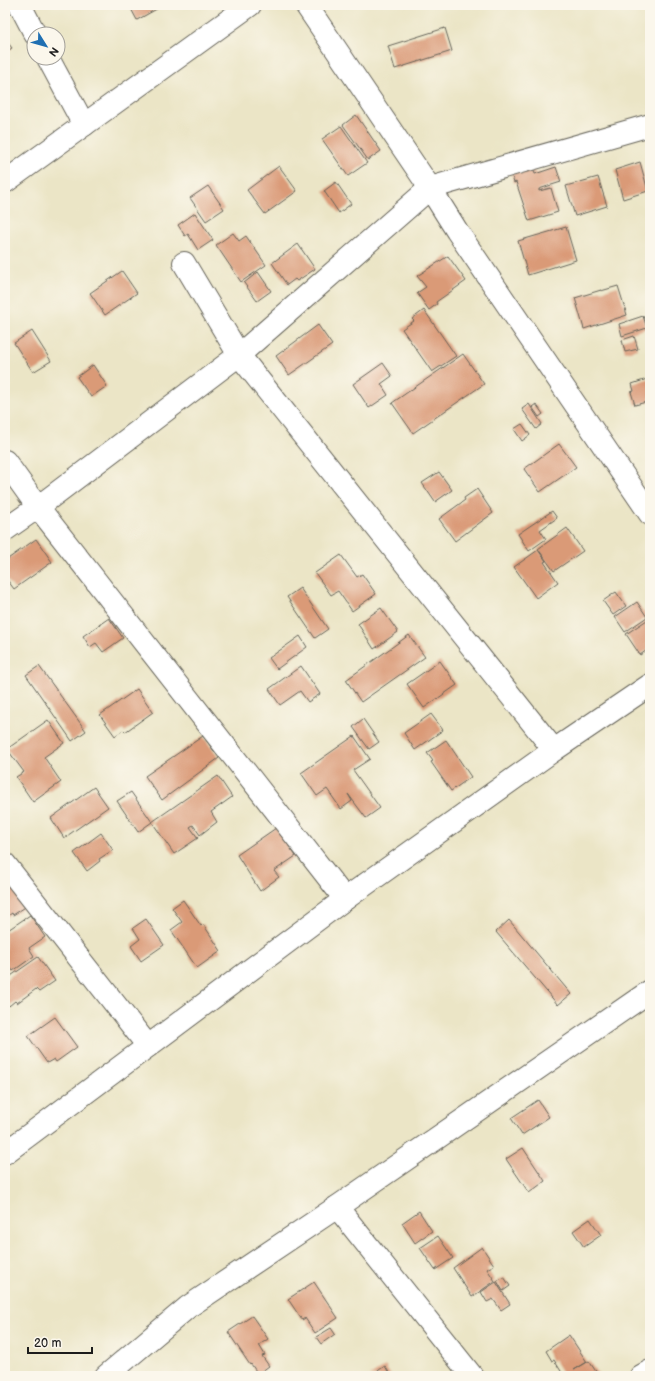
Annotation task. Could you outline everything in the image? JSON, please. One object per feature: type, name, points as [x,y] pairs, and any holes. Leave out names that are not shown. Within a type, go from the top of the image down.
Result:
[{"type":"street","points":[[20,5],[31,26]]},
{"type":"street","points":[[5,182],[250,5]]},
{"type":"street","points":[[310,6],[457,231],[650,514]]},
{"type":"street","points":[[52,66],[84,125]]},
{"type":"street","points":[[5,530],[38,507],[239,355],[430,188],[650,125]]},
{"type":"street","points":[[184,263],[239,355],[554,750]]},
{"type":"street","points":[[5,461],[38,507],[345,899]]},
{"type":"street","points":[[5,1153],[345,899],[554,750],[650,685]]},
{"type":"street","points":[[5,864],[148,1046]]},
{"type":"street","points":[[106,1376],[188,1308],[649,994]]},
{"type":"street","points":[[337,1207],[472,1376]]},
{"type":"street","points":[[641,1376],[650,1371]]},
{"type":"building","points":[[129,5],[161,5],[162,6],[137,20]]},
{"type":"building","points":[[445,28],[452,51],[395,69],[388,46]]},
{"type":"building","points":[[5,39],[12,48],[5,53]]},
{"type":"building","points":[[356,115],[381,151],[368,160],[343,125]]},
{"type":"building","points":[[341,126],[367,163],[348,176],[322,139]]},
{"type":"building","points":[[640,162],[648,191],[623,199],[615,170]]},
{"type":"building","points":[[279,166],[297,191],[265,214],[247,190]]},
{"type":"building","points":[[533,167],[535,174],[556,167],[561,182],[539,189],[539,191],[551,188],[558,212],[529,221],[516,182],[514,183],[511,173]]},
{"type":"building","points":[[598,177],[607,206],[575,216],[566,186]]},
{"type":"building","points":[[336,182],[351,204],[339,213],[324,191]]},
{"type":"building","points":[[208,186],[224,209],[206,221],[190,198]]},
{"type":"building","points":[[195,213],[213,240],[198,250],[188,234],[185,236],[178,225]]},
{"type":"building","points":[[566,227],[576,260],[528,275],[518,241]]},
{"type":"building","points":[[233,233],[239,241],[246,236],[266,265],[241,282],[216,245]]},
{"type":"building","points":[[298,244],[315,269],[297,281],[295,279],[287,285],[272,263]]},
{"type":"building","points":[[448,256],[466,281],[436,302],[437,304],[429,310],[417,293],[426,287],[417,276]]},
{"type":"building","points":[[122,271],[137,293],[105,315],[90,293]]},
{"type":"building","points":[[258,272],[271,291],[257,301],[244,283]]},
{"type":"building","points":[[618,286],[627,315],[584,329],[575,298]]},
{"type":"building","points":[[424,310],[456,356],[432,372],[402,329],[414,321],[412,319]]},
{"type":"building","points":[[643,316],[647,328],[622,336],[619,324]]},
{"type":"building","points":[[318,325],[332,345],[289,375],[276,356]]},
{"type":"building","points":[[32,331],[51,361],[33,372],[14,343]]},
{"type":"building","points":[[634,336],[638,349],[625,352],[622,340]]},
{"type":"building","points":[[463,354],[484,384],[413,433],[392,403]]},
{"type":"building","points":[[383,363],[392,376],[381,384],[388,395],[369,408],[353,384]]},
{"type":"building","points":[[93,365],[107,386],[91,397],[77,377]]},
{"type":"building","points":[[650,378],[650,401],[635,405],[631,392],[634,391],[632,384]]},
{"type":"building","points":[[529,404],[542,424],[536,429],[522,409]]},
{"type":"building","points":[[536,404],[543,414],[539,417],[532,407]]},
{"type":"building","points":[[522,424],[530,435],[522,441],[514,429]]},
{"type":"building","points":[[559,444],[576,467],[540,492],[524,469]]},
{"type":"building","points":[[439,472],[452,490],[435,502],[422,483]]},
{"type":"building","points":[[477,489],[493,513],[455,541],[439,519]]},
{"type":"building","points":[[552,511],[557,518],[540,530],[546,539],[529,551],[518,534]]},
{"type":"building","points":[[567,528],[583,551],[554,571],[538,549]]},
{"type":"building","points":[[36,539],[52,562],[14,589],[5,577],[5,561]]},
{"type":"building","points":[[538,550],[546,561],[544,562],[558,582],[536,598],[514,567]]},
{"type":"building","points":[[341,555],[357,577],[362,574],[376,594],[352,611],[338,591],[331,595],[315,573]]},
{"type":"building","points":[[300,588],[328,629],[315,638],[287,597]]},
{"type":"building","points":[[616,592],[626,606],[613,615],[603,601]]},
{"type":"building","points":[[637,602],[647,617],[625,632],[615,617]]},
{"type":"building","points":[[381,608],[398,632],[374,649],[358,624]]},
{"type":"building","points":[[109,618],[123,638],[103,652],[96,643],[90,647],[83,636]]},
{"type":"building","points":[[650,618],[650,648],[640,655],[626,634]]},
{"type":"building","points":[[409,635],[425,657],[361,702],[346,680]]},
{"type":"building","points":[[300,636],[307,647],[277,669],[269,658]]},
{"type":"building","points":[[440,661],[457,685],[424,708],[407,684]]},
{"type":"building","points":[[39,666],[86,731],[72,741],[26,675]]},
{"type":"building","points":[[301,666],[320,694],[308,702],[300,691],[280,705],[269,689]]},
{"type":"building","points":[[137,689],[153,712],[125,732],[123,730],[115,736],[100,715]]},
{"type":"building","points":[[431,714],[443,730],[415,750],[404,733]]},
{"type":"building","points":[[363,719],[379,742],[369,749],[353,727]]},
{"type":"building","points":[[48,720],[64,743],[44,757],[61,782],[33,802],[16,777],[24,772],[7,749]]},
{"type":"building","points":[[203,736],[219,758],[162,800],[145,776]]},
{"type":"building","points":[[354,736],[370,759],[353,770],[380,808],[366,818],[348,794],[352,801],[341,809],[327,789],[317,796],[301,773]]},
{"type":"building","points":[[446,740],[471,777],[451,791],[431,762],[433,761],[427,753]]},
{"type":"building","points":[[218,776],[232,797],[211,812],[217,822],[200,835],[193,825],[190,827],[198,838],[174,854],[152,822]]},
{"type":"building","points":[[94,787],[108,807],[64,838],[51,818]]},
{"type":"building","points":[[131,792],[152,822],[138,832],[117,801]]},
{"type":"building","points":[[276,828],[296,856],[274,871],[279,877],[260,891],[237,855]]},
{"type":"building","points":[[101,833],[113,850],[99,859],[100,861],[87,871],[74,853]]},
{"type":"building","points":[[12,878],[30,904],[13,915],[12,913],[5,918],[5,883]]},
{"type":"building","points":[[183,900],[201,926],[203,924],[221,951],[197,968],[171,930],[182,922],[172,908]]},
{"type":"building","points":[[30,915],[45,937],[29,948],[34,956],[13,971],[10,967],[5,971],[5,932]]},
{"type":"building","points":[[146,919],[164,945],[141,961],[131,946],[140,939],[133,928]]},
{"type":"building","points":[[509,920],[571,994],[558,1005],[496,932]]},
{"type":"building","points":[[38,957],[55,981],[39,992],[36,989],[17,1003],[15,1001],[9,1006],[5,1001],[5,980]]},
{"type":"building","points":[[55,1017],[77,1047],[56,1062],[54,1059],[47,1063],[28,1036]]},
{"type":"building","points":[[538,1100],[549,1117],[522,1135],[511,1118]]},
{"type":"building","points":[[523,1148],[545,1181],[529,1193],[506,1159]]},
{"type":"building","points":[[419,1211],[432,1231],[415,1243],[402,1223]]},
{"type":"building","points":[[590,1219],[601,1235],[584,1247],[573,1231]]},
{"type":"building","points":[[438,1236],[453,1258],[435,1270],[420,1248]]},
{"type":"building","points":[[482,1247],[494,1265],[487,1269],[495,1281],[472,1297],[453,1268]]},
{"type":"building","points":[[504,1277],[510,1286],[503,1291],[497,1281]]},
{"type":"building","points":[[314,1282],[338,1318],[315,1333],[305,1318],[302,1320],[288,1299]]},
{"type":"building","points":[[496,1282],[510,1304],[501,1310],[493,1299],[487,1302],[481,1292]]},
{"type":"building","points":[[252,1316],[268,1339],[259,1345],[265,1355],[262,1356],[269,1366],[258,1374],[251,1364],[250,1365],[228,1332]]},
{"type":"building","points":[[331,1328],[335,1334],[321,1344],[316,1337]]},
{"type":"building","points":[[569,1335],[587,1362],[574,1370],[589,1361],[599,1376],[564,1376],[554,1360],[552,1361],[546,1351]]},
{"type":"building","points":[[385,1366],[391,1376],[370,1376]]}]
